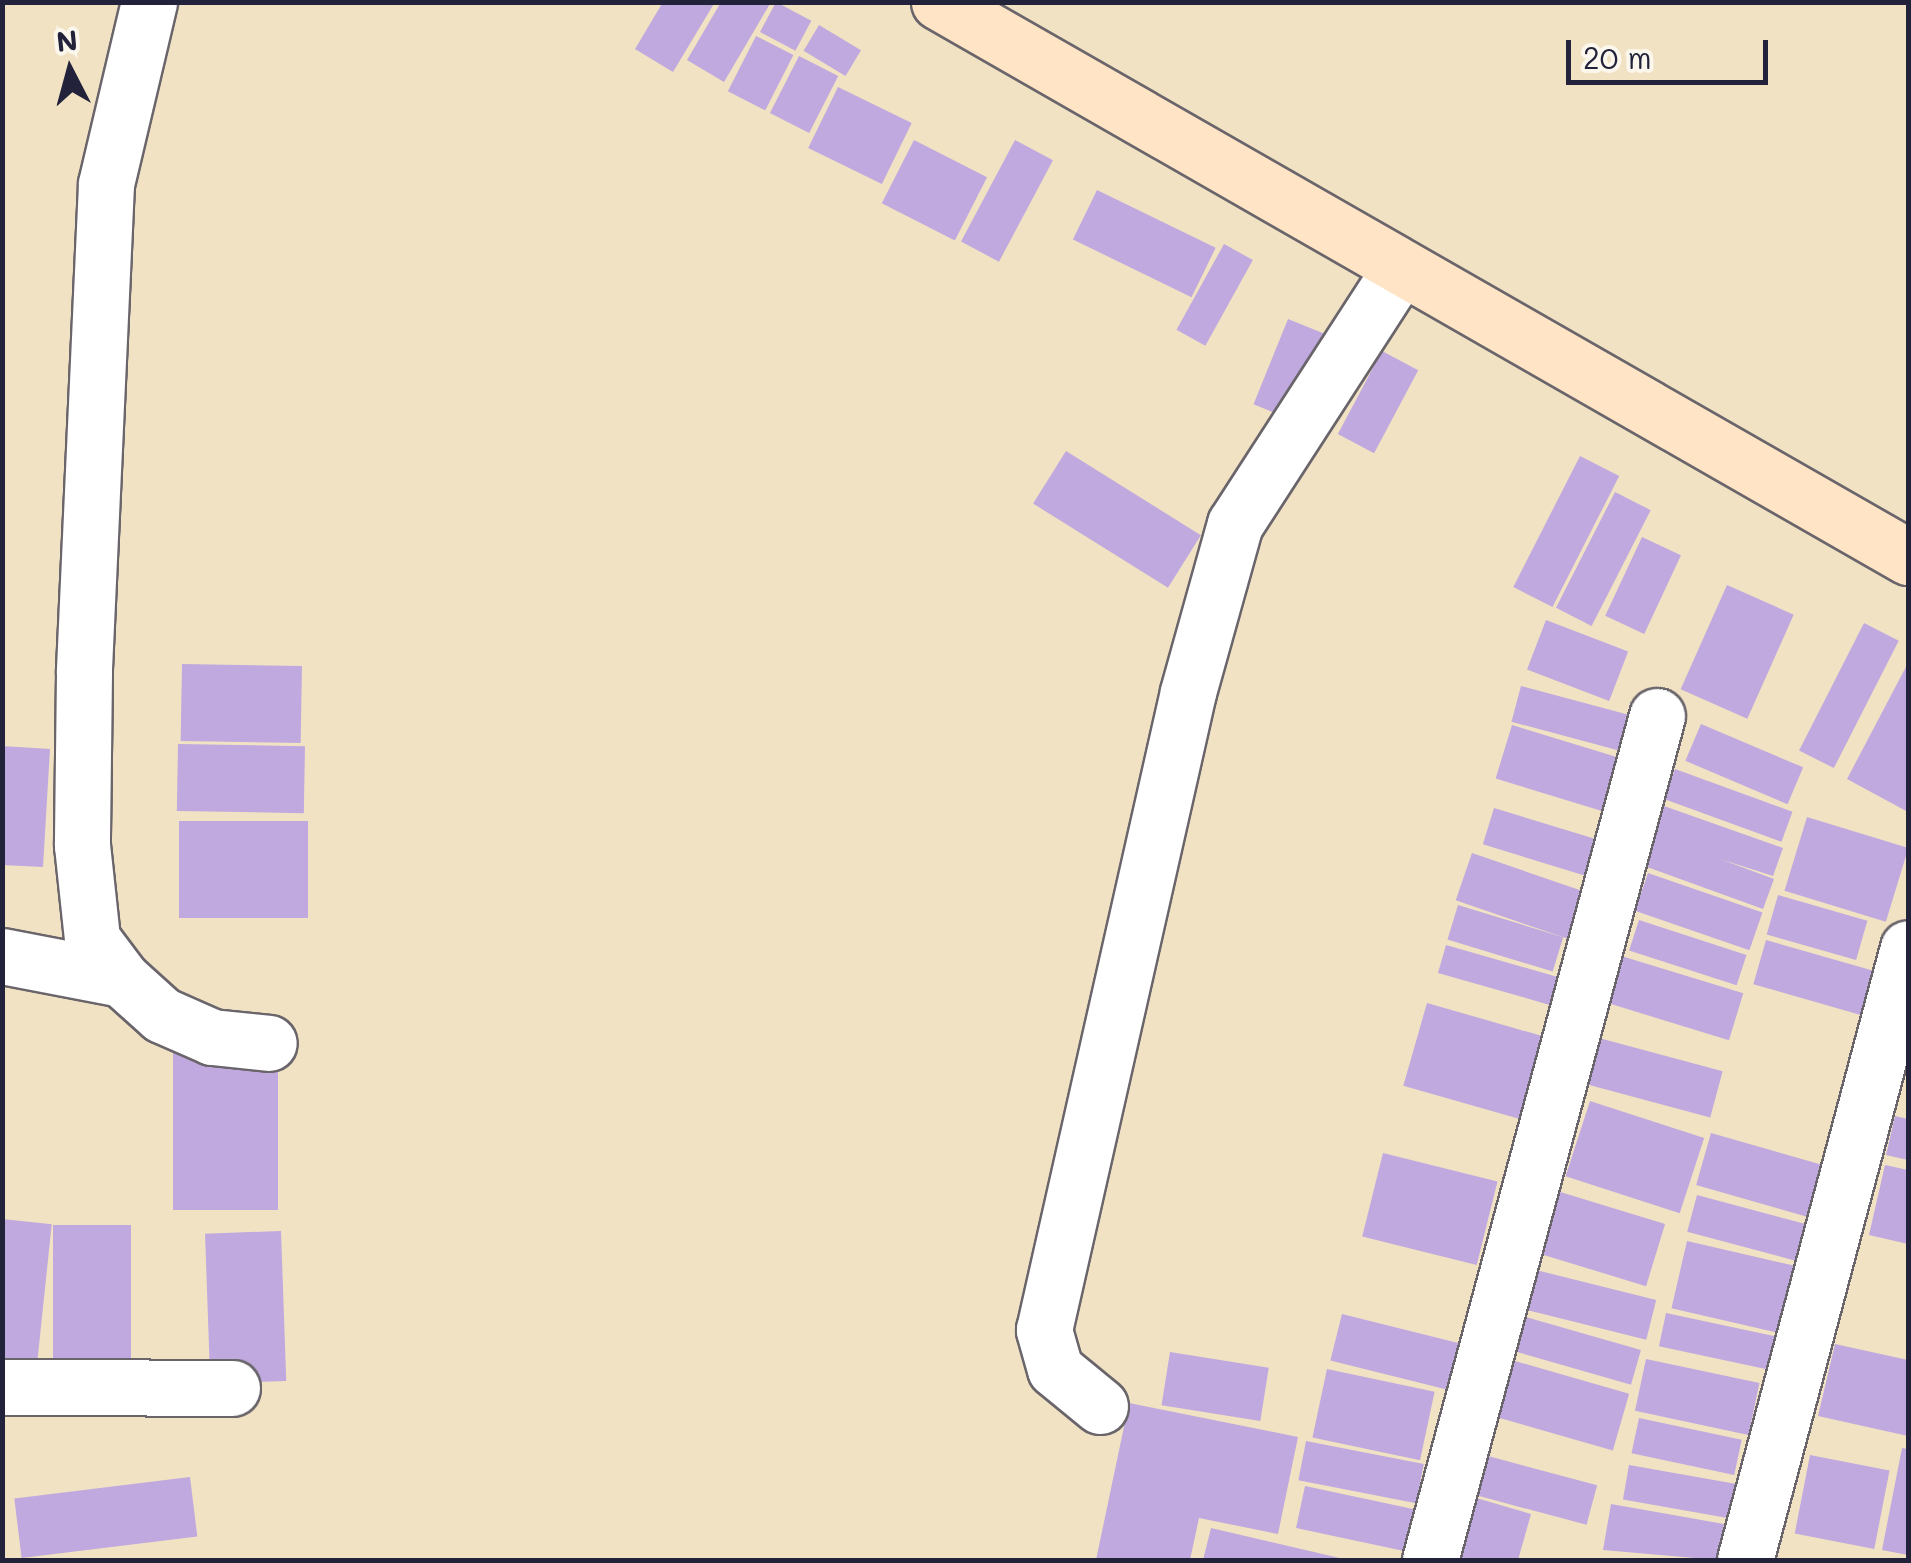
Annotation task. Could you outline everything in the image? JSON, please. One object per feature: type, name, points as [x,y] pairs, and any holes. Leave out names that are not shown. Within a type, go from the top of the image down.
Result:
[{"type":"street","points":[[150,2],[106,184],[84,673],[82,845],[92,939],[122,980],[162,1014],[212,1038],[269,1043]]},
{"type":"street","points":[[940,2],[1908,557]]},
{"type":"street","points":[[1100,1406],[1055,1369],[1044,1330],[1188,692],[1235,524],[1401,267]]},
{"type":"street","points":[[1430,1560],[1657,716]]},
{"type":"street","points":[[1745,1560],[1908,948]]},
{"type":"street","points":[[2,956],[122,980]]},
{"type":"street","points":[[2,1387],[232,1388]]},
{"type":"building","points":[[663,2],[715,2],[673,72],[635,49]]},
{"type":"building","points":[[721,2],[771,2],[724,82],[687,60]]},
{"type":"building","points":[[776,2],[811,21],[795,51],[760,32]]},
{"type":"building","points":[[819,25],[861,50],[846,76],[804,51]]},
{"type":"building","points":[[756,36],[793,55],[765,110],[728,91]]},
{"type":"building","points":[[799,56],[838,76],[809,133],[770,113]]},
{"type":"building","points":[[838,87],[912,123],[882,184],[808,148]]},
{"type":"building","points":[[914,140],[987,177],[955,240],[882,203]]},
{"type":"building","points":[[1015,140],[1053,160],[999,262],[961,242]]},
{"type":"building","points":[[1097,190],[1216,248],[1192,297],[1073,239]]},
{"type":"building","points":[[1224,244],[1253,260],[1205,346],[1176,330]]},
{"type":"building","points":[[1288,319],[1325,334],[1291,419],[1254,404]]},
{"type":"building","points":[[1382,351],[1418,370],[1374,453],[1338,434]]},
{"type":"building","points":[[1066,451],[1201,535],[1168,588],[1033,504]]},
{"type":"building","points":[[1580,456],[1619,476],[1552,607],[1513,587]]},
{"type":"building","points":[[1615,492],[1651,510],[1592,626],[1556,608]]},
{"type":"building","points":[[1642,537],[1681,555],[1644,634],[1605,616]]},
{"type":"building","points":[[1727,585],[1794,615],[1747,719],[1681,689]]},
{"type":"building","points":[[1546,620],[1628,652],[1609,701],[1527,669]]},
{"type":"building","points":[[1864,623],[1899,641],[1834,768],[1799,750]]},
{"type":"building","points":[[1908,663],[1908,812],[1847,779]]},
{"type":"building","points":[[182,664],[302,666],[301,743],[181,741]]},
{"type":"building","points":[[1521,686],[1635,717],[1625,752],[1511,722]]},
{"type":"building","points":[[1701,724],[1803,767],[1788,804],[1685,761]]},
{"type":"building","points":[[1512,725],[1619,758],[1603,811],[1496,779]]},
{"type":"building","points":[[178,744],[305,746],[304,813],[177,811]]},
{"type":"building","points":[[2,746],[50,749],[43,867],[2,865]]},
{"type":"building","points":[[1675,769],[1792,812],[1782,842],[1664,799]]},
{"type":"building","points":[[1664,806],[1783,848],[1773,876],[1720,859],[1774,879],[1763,909],[1647,867]]},
{"type":"building","points":[[1494,808],[1597,840],[1586,876],[1483,844]]},
{"type":"building","points":[[1807,817],[1908,848],[1886,922],[1784,891]]},
{"type":"building","points":[[179,821],[308,821],[308,918],[179,918]]},
{"type":"building","points":[[1472,853],[1585,892],[1569,939],[1456,900]]},
{"type":"building","points":[[1648,873],[1762,912],[1749,950],[1635,911]]},
{"type":"building","points":[[1778,895],[1867,921],[1856,960],[1767,934]]},
{"type":"building","points":[[1458,905],[1563,937],[1553,972],[1447,939]]},
{"type":"building","points":[[1639,920],[1746,955],[1737,985],[1629,950]]},
{"type":"building","points":[[1766,940],[1880,973],[1868,1017],[1753,984]]},
{"type":"building","points":[[1446,945],[1558,977],[1550,1005],[1438,973]]},
{"type":"building","points":[[1618,955],[1743,993],[1729,1040],[1604,1002]]},
{"type":"building","points":[[1427,1003],[1553,1039],[1529,1122],[1403,1086]]},
{"type":"building","points":[[1599,1038],[1723,1071],[1710,1117],[1587,1084]]},
{"type":"building","points":[[173,1052],[278,1052],[278,1210],[173,1210]]},
{"type":"building","points":[[1590,1101],[1704,1138],[1680,1213],[1566,1176]]},
{"type":"building","points":[[1895,1116],[1908,1119],[1908,1160],[1886,1155]]},
{"type":"building","points":[[1711,1133],[1824,1166],[1810,1217],[1696,1185]]},
{"type":"building","points":[[1383,1153],[1497,1182],[1477,1265],[1362,1236]]},
{"type":"building","points":[[1885,1165],[1908,1170],[1908,1244],[1869,1235]]},
{"type":"building","points":[[1557,1191],[1665,1224],[1646,1286],[1538,1253]]},
{"type":"building","points":[[1697,1195],[1810,1225],[1800,1262],[1687,1232]]},
{"type":"building","points":[[2,1219],[52,1224],[36,1377],[2,1374]]},
{"type":"building","points":[[53,1225],[131,1225],[131,1369],[53,1369]]},
{"type":"building","points":[[281,1231],[286,1381],[210,1384],[205,1234]]},
{"type":"building","points":[[1687,1241],[1799,1267],[1784,1334],[1671,1308]]},
{"type":"building","points":[[1532,1269],[1656,1300],[1646,1340],[1522,1309]]},
{"type":"building","points":[[1666,1313],[1778,1337],[1771,1370],[1659,1346]]},
{"type":"building","points":[[1342,1314],[1463,1344],[1452,1391],[1330,1361]]},
{"type":"building","points":[[1515,1314],[1641,1350],[1631,1385],[1505,1349]]},
{"type":"building","points":[[1835,1344],[1908,1360],[1908,1436],[1818,1416]]},
{"type":"building","points":[[1170,1352],[1269,1368],[1260,1421],[1162,1405]]},
{"type":"building","points":[[1508,1359],[1629,1394],[1613,1450],[1492,1416]]},
{"type":"building","points":[[1646,1359],[1759,1383],[1748,1435],[1635,1411]]},
{"type":"building","points":[[1327,1369],[1435,1392],[1420,1460],[1312,1437]]},
{"type":"building","points":[[1129,1403],[1298,1437],[1278,1534],[1199,1518],[1190,1560],[1096,1560]]},
{"type":"building","points":[[1639,1418],[1742,1440],[1734,1475],[1632,1453]]},
{"type":"building","points":[[1306,1441],[1424,1464],[1416,1503],[1298,1480]]},
{"type":"building","points":[[1902,1448],[1908,1449],[1908,1555],[1882,1550]]},
{"type":"building","points":[[1810,1455],[1890,1470],[1874,1549],[1795,1534]]},
{"type":"building","points":[[1488,1456],[1597,1485],[1587,1525],[1477,1496]]},
{"type":"building","points":[[1629,1465],[1739,1484],[1733,1519],[1623,1499]]},
{"type":"building","points":[[190,1477],[197,1537],[22,1558],[14,1499]]},
{"type":"building","points":[[1305,1486],[1417,1510],[1408,1552],[1296,1528]]},
{"type":"building","points":[[1473,1497],[1531,1514],[1518,1560],[1455,1560]]},
{"type":"building","points":[[1611,1504],[1724,1524],[1718,1560],[1603,1550]]},
{"type":"building","points":[[1211,1528],[1344,1559],[1344,1560],[1203,1560]]}]
